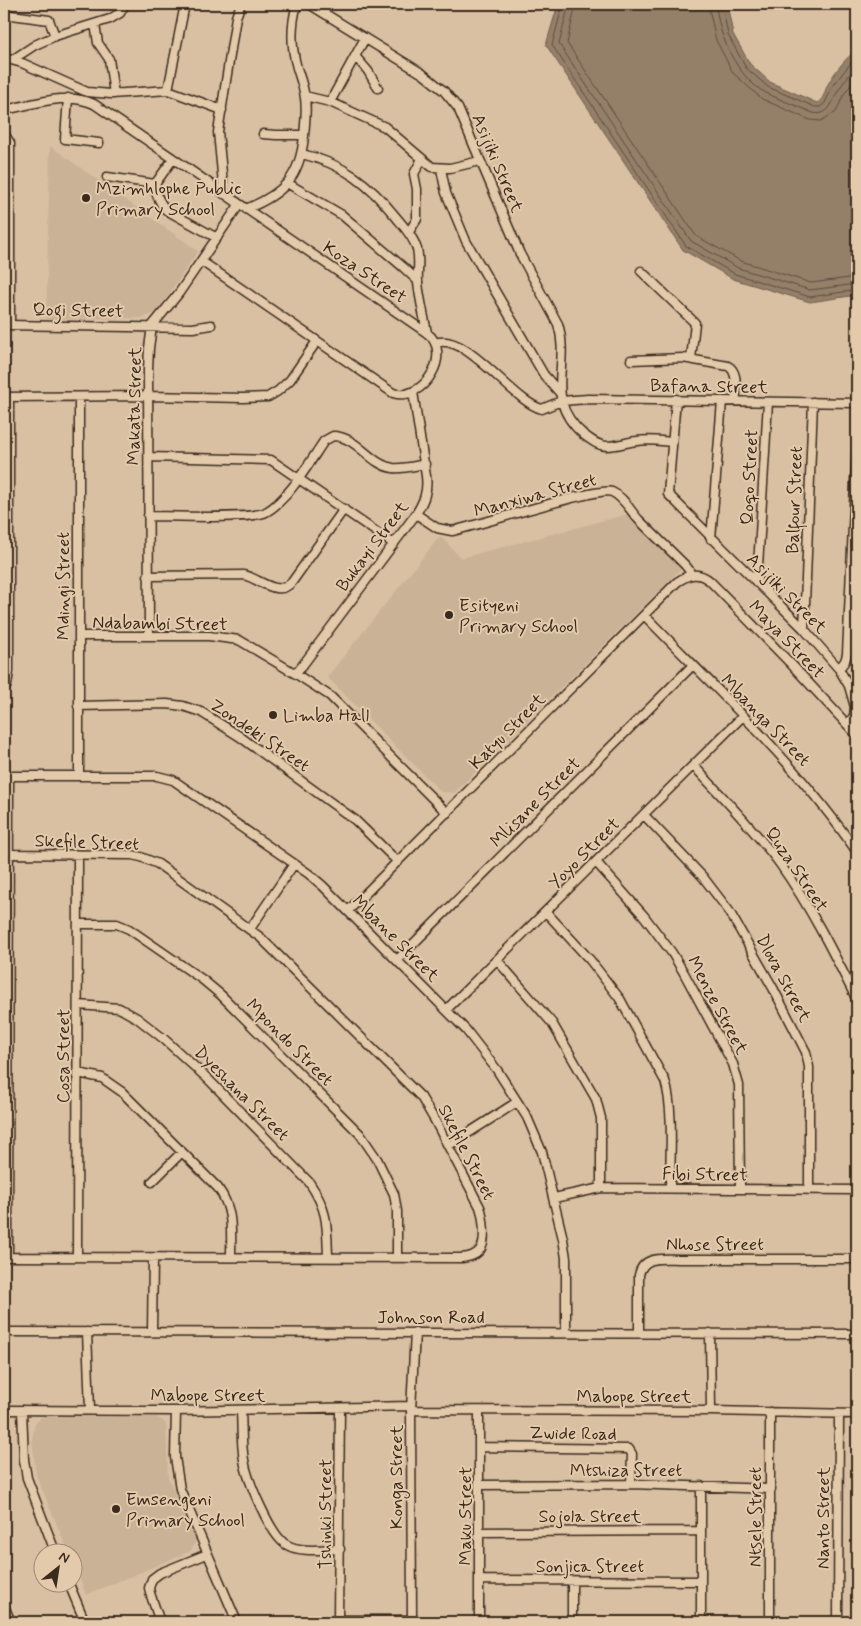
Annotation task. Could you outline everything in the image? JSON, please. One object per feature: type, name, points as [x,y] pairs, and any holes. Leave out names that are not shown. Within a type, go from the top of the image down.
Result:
[{"type":"street","points":[[8,59],[54,36],[116,16],[125,4]]},
{"type":"street","points":[[168,90],[184,4]]},
{"type":"street","points":[[224,194],[218,132],[236,17],[241,4]]},
{"type":"street","points":[[243,207],[271,197],[288,183],[302,154],[306,122],[305,96],[296,66],[292,28],[297,4]]},
{"type":"street","name":"Asijiki Street","points":[[309,4],[423,74],[449,96],[462,115],[520,254],[558,324],[561,350],[561,397]]},
{"type":"street","points":[[4,14],[48,20],[54,36]]},
{"type":"street","points":[[95,24],[98,43],[110,59],[112,94],[104,111]]},
{"type":"street","points":[[330,102],[365,38]]},
{"type":"street","points":[[355,56],[368,71],[378,88]]},
{"type":"street","points":[[8,59],[32,67],[82,90],[112,94],[168,90],[222,110]]},
{"type":"street","points":[[305,96],[330,102],[385,128],[404,142],[429,165],[441,169],[480,161]]},
{"type":"street","points":[[68,98],[65,139],[99,144]]},
{"type":"street","name":"Koza Street","points":[[4,110],[68,98],[84,100],[104,111],[427,333],[436,343]]},
{"type":"street","points":[[4,133],[10,143],[7,325]]},
{"type":"street","points":[[263,134],[304,135]]},
{"type":"street","points":[[302,154],[335,165],[365,183],[409,232],[418,256],[418,281],[427,333]]},
{"type":"street","points":[[154,184],[173,159]]},
{"type":"street","points":[[409,232],[417,219],[417,188],[414,174],[422,159]]},
{"type":"street","points":[[441,169],[446,193],[470,249],[544,375],[561,397],[574,426],[598,445],[606,446],[640,440],[672,442]]},
{"type":"street","points":[[107,177],[154,184]]},
{"type":"street","points":[[288,183],[342,215],[418,281]]},
{"type":"street","points":[[154,184],[162,205],[166,210],[217,238]]},
{"type":"street","name":"Makata Street","points":[[149,636],[148,396],[149,348],[152,326],[168,307],[217,238],[243,207]]},
{"type":"street","points":[[201,262],[393,393],[404,396],[423,384],[436,366],[438,355],[436,343]]},
{"type":"street","points":[[642,271],[695,323],[691,359]]},
{"type":"street","name":"Qogi Street","points":[[7,325],[193,328],[211,325]]},
{"type":"street","points":[[4,690],[7,685],[9,672],[6,397],[148,396],[244,398],[268,396],[278,392],[290,380],[317,341]]},
{"type":"street","name":"Bafana Street","points":[[436,343],[445,341],[455,343],[536,407],[542,409],[561,397],[857,403]]},
{"type":"street","points":[[631,360],[669,358],[724,364],[732,369],[735,374],[736,401]]},
{"type":"street","name":"Bukayi Street","points":[[296,674],[416,514],[426,493],[425,464],[413,392]]},
{"type":"street","name":"Mdingi Street","points":[[79,397],[79,775]]},
{"type":"street","name":"Asijiki Street","points":[[676,399],[668,494],[804,629],[839,669],[849,686],[856,710],[848,724]]},
{"type":"street","points":[[712,539],[722,401]]},
{"type":"street","name":"Qoqo Street","points":[[757,583],[768,402]]},
{"type":"street","name":"Balfour Street","points":[[804,629],[813,402]]},
{"type":"street","points":[[148,516],[260,515],[275,506],[299,477],[324,441],[333,436],[348,440],[388,467],[399,468],[425,464]]},
{"type":"street","points":[[839,669],[845,661],[847,654],[855,524],[857,441]]},
{"type":"street","points":[[148,457],[267,459],[276,462],[394,544]]},
{"type":"street","name":"Manxiwa Street","points":[[416,514],[437,528],[452,531],[599,491],[610,491],[619,496],[638,519],[685,565],[690,574]]},
{"type":"street","points":[[148,576],[244,575],[277,589],[282,589],[292,582],[344,509]]},
{"type":"street","name":"Katyu Street","points":[[348,911],[677,582],[690,574]]},
{"type":"street","name":"Maya Street","points":[[690,574],[700,575],[710,581],[857,735]]},
{"type":"street","name":"Mbanga Street","points":[[644,615],[793,768],[857,852]]},
{"type":"street","name":"Ndabambi Street","points":[[79,636],[209,636],[230,638],[249,646],[316,686],[346,711],[447,813]]},
{"type":"street","name":"Mlisane Street","points":[[397,960],[693,665]]},
{"type":"street","name":"Zondeki Street","points":[[78,706],[167,704],[183,706],[201,712],[239,736],[355,820],[398,862]]},
{"type":"street","name":"Yoyo Street","points":[[446,1010],[743,716]]},
{"type":"street","name":"Quza Street","points":[[694,766],[758,836],[780,864],[834,954],[857,1000]]},
{"type":"street","points":[[6,1256],[7,776]]},
{"type":"street","name":"Mbane Street","points":[[7,776],[157,776],[174,780],[309,874],[348,911],[481,1048],[535,1133],[554,1198],[566,1258],[566,1333]]},
{"type":"street","name":"Dlova Street","points":[[644,815],[703,877],[728,911],[773,988],[806,1052],[809,1067],[809,1190]]},
{"type":"street","name":"Skefile Street","points":[[6,854],[126,855],[149,859],[250,928],[420,1098],[434,1119],[480,1207],[483,1222],[482,1246],[475,1254],[462,1258],[6,1256]]},
{"type":"street","name":"Cosa Street","points":[[77,1257],[78,855]]},
{"type":"street","name":"Menze Street","points":[[596,862],[644,916],[672,953],[733,1064],[739,1084],[740,1189]]},
{"type":"street","points":[[250,928],[294,864]]},
{"type":"street","points":[[546,912],[590,960],[615,992],[665,1081],[669,1103],[670,1188]]},
{"type":"street","name":"Mpondo Street","points":[[78,924],[117,924],[129,928],[203,980],[234,1007],[360,1134],[377,1159],[394,1194],[397,1211],[398,1258]]},
{"type":"street","points":[[497,960],[552,1023],[596,1100],[601,1118],[601,1188]]},
{"type":"street","name":"Dyeshana Street","points":[[78,1005],[111,1006],[127,1012],[164,1039],[221,1093],[309,1182],[326,1213],[328,1258]]},
{"type":"street","points":[[78,1073],[102,1078],[122,1092],[218,1188],[228,1204],[231,1222],[231,1257]]},
{"type":"street","points":[[448,1146],[517,1102]]},
{"type":"street","points":[[152,1182],[182,1152]]},
{"type":"street","name":"Fibi Street","points":[[554,1198],[601,1188],[857,1190]]},
{"type":"street","points":[[152,1332],[153,1258]]},
{"type":"street","name":"Nhose Street","points":[[639,1332],[639,1275],[640,1269],[648,1261],[663,1259],[857,1259]]},
{"type":"street","name":"Johnson Road","points":[[4,1332],[857,1334]]},
{"type":"street","points":[[87,1332],[90,1410]]},
{"type":"street","name":"Konga Street","points":[[412,1621],[411,1408],[415,1332]]},
{"type":"street","points":[[710,1333],[711,1411]]},
{"type":"street","name":"Tshinki Street","points":[[338,1620],[340,1408]]},
{"type":"street","name":"Mabope Street","points":[[4,1410],[176,1411],[411,1408],[479,1411],[711,1411],[857,1414]]},
{"type":"street","points":[[22,1410],[24,1460],[27,1478],[52,1544]]},
{"type":"street","points":[[241,1410],[246,1472],[279,1540],[300,1549],[340,1548]]},
{"type":"street","points":[[176,1411],[175,1456],[180,1489],[237,1622]]},
{"type":"street","name":"Maku Street","points":[[479,1411],[479,1622]]},
{"type":"street","name":"Ntsele Street","points":[[770,1412],[770,1622]]},
{"type":"street","name":"Nanto Street","points":[[838,1622],[839,1414]]},
{"type":"street","name":"Zwide Road","points":[[480,1446],[628,1449],[632,1454],[631,1484]]},
{"type":"street","name":"Mtshiza Street","points":[[480,1485],[631,1484],[771,1489]]},
{"type":"street","points":[[701,1486],[701,1622]]},
{"type":"street","name":"Sojola Street","points":[[480,1532],[700,1531]]},
{"type":"street","points":[[160,1622],[150,1593],[152,1579],[160,1573],[207,1554]]},
{"type":"street","name":"Sonjica Street","points":[[480,1580],[572,1582],[701,1581]]},
{"type":"street","points":[[572,1582],[572,1622]]},
{"type":"street","points":[[73,1594],[85,1622]]},
{"type":"street","points":[[4,1606],[11,1622]]},
{"type":"street","points":[[329,1622],[338,1620],[412,1621]]},
{"type":"shaded area","name":"Mzimhlophe Public Primary School","points":[[50,146],[198,251],[157,312],[143,318],[46,319]]},
{"type":"shaded area","name":"Esityeni Primary School","points":[[628,514],[683,567],[454,793],[441,792],[327,677],[440,536],[461,558]]},
{"type":"shaded area","name":"Emsengeni Primary School","points":[[43,1416],[156,1417],[162,1420],[166,1424],[168,1477],[196,1540],[191,1551],[86,1595],[82,1585],[82,1544],[65,1544],[36,1475],[32,1438],[35,1423]]},
{"type":"water","points":[[558,4],[727,4],[733,34],[750,64],[770,82],[817,103],[822,98],[836,71],[857,50],[857,295],[810,302],[733,279],[683,250],[546,45]]},
{"type":"place","name":"Mzimhlophe Public Primary School","points":[[86,198]]},
{"type":"place","name":"Esityeni Primary School","points":[[449,615]]},
{"type":"place","name":"Limba Hall","points":[[273,715]]},
{"type":"place","name":"Emsengeni Primary School","points":[[116,1509]]}]
